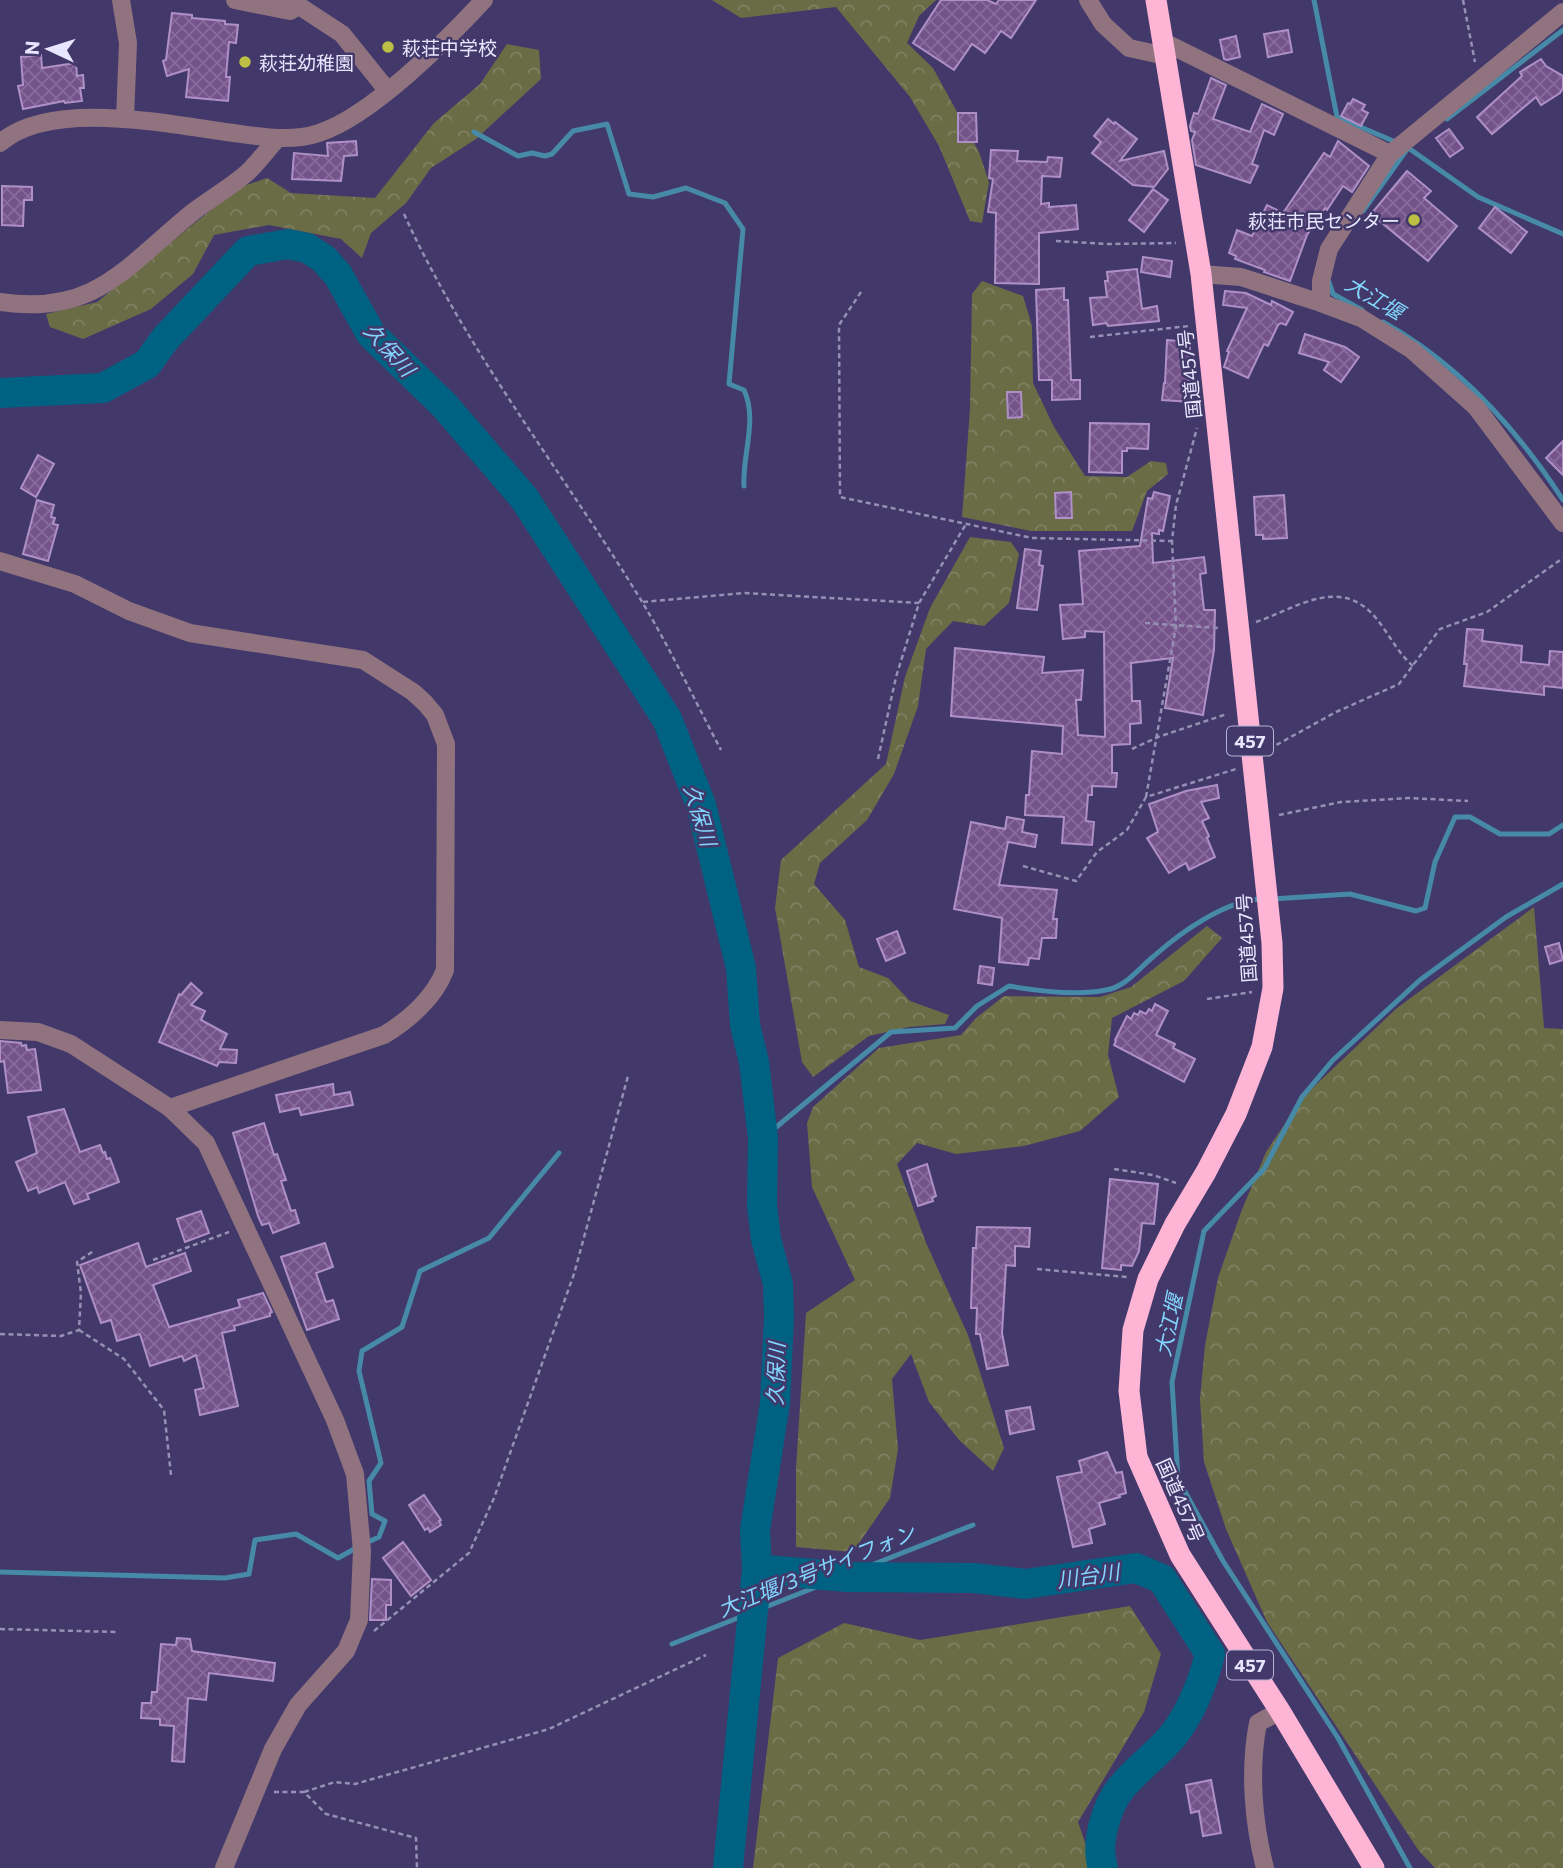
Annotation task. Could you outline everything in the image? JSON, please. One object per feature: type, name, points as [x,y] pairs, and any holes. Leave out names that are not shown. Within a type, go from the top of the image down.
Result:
[{"type":"highway","name":"国道457号","points":[[1156,0],[1207,324],[1272,943],[1273,988],[1262,1047],[1236,1114],[1148,1279],[1133,1330],[1129,1391],[1137,1457],[1180,1555],[1280,1711],[1374,1868]]},
{"type":"street","points":[[235,0],[290,11],[294,3],[342,34],[387,90]]},
{"type":"street","points":[[0,143],[36,125],[88,117],[125,119],[277,139],[318,134],[350,118],[387,90],[458,28],[484,0]]},
{"type":"street","points":[[1088,0],[1103,24],[1129,48],[1165,49],[1390,154]]},
{"type":"street","points":[[125,119],[127,1]]},
{"type":"street","points":[[1321,303],[1321,281],[1329,249],[1390,154],[1563,12]]},
{"type":"street","points":[[0,302],[23,306],[58,303],[84,296],[114,281],[194,212],[248,172],[277,139]]},
{"type":"street","points":[[1201,274],[1241,277],[1321,303],[1361,318],[1412,350],[1476,407],[1563,523]]},
{"type":"street","points":[[0,561],[75,584],[130,611],[190,633],[363,660],[413,692],[425,703],[435,715],[446,744],[445,970],[440,985],[403,1024],[384,1035],[170,1108]]},
{"type":"street","points":[[0,1030],[38,1032],[71,1044],[170,1108],[206,1143],[335,1420],[355,1474],[362,1551],[359,1620],[346,1651],[298,1705],[273,1749],[224,1868]]},
{"type":"street","points":[[1265,1868],[1256,1818],[1253,1750],[1258,1723],[1280,1711]]},
{"type":"path","points":[[1462,0],[1479,82]]},
{"type":"path","points":[[404,214],[428,267],[460,323],[642,602],[721,750]]},
{"type":"path","points":[[1056,241],[1109,244],[1196,243]]},
{"type":"path","points":[[861,292],[839,325],[841,497],[1032,538],[1172,541]]},
{"type":"path","points":[[1090,337],[1207,324]]},
{"type":"path","points":[[1023,866],[1076,881],[1097,852],[1128,830],[1146,797],[1177,626],[1172,541],[1176,505],[1199,422]]},
{"type":"path","points":[[878,759],[896,677],[919,603],[966,524]]},
{"type":"path","points":[[1146,797],[1252,761],[1336,712],[1399,684],[1440,629],[1487,612],[1563,558]]},
{"type":"path","points":[[642,602],[744,593],[919,603]]},
{"type":"path","points":[[1145,623],[1238,628],[1321,596],[1349,597],[1375,616],[1401,655],[1413,666]]},
{"type":"path","points":[[1132,749],[1158,737],[1247,708]]},
{"type":"path","points":[[1258,820],[1341,802],[1409,798],[1468,801]]},
{"type":"path","points":[[1207,999],[1273,988]]},
{"type":"path","points":[[346,1651],[369,1636],[469,1553],[494,1497],[573,1274],[628,1076]]},
{"type":"path","points":[[1114,1169],[1153,1175],[1180,1184]]},
{"type":"path","points":[[153,1260],[245,1226]]},
{"type":"path","points":[[79,1329],[81,1293],[77,1262],[96,1250]]},
{"type":"path","points":[[1037,1269],[1148,1279]]},
{"type":"path","points":[[0,1334],[61,1336],[79,1329]]},
{"type":"path","points":[[79,1329],[124,1359],[164,1410],[171,1475]]},
{"type":"path","points":[[0,1629],[117,1632]]},
{"type":"path","points":[[257,1787],[274,1792],[304,1792],[335,1782],[355,1784],[549,1729],[706,1655]]},
{"type":"path","points":[[304,1792],[326,1814],[416,1838],[417,1868]]},
{"type":"green space","points":[[712,0],[936,0],[919,16],[907,43],[933,68],[979,152],[989,182],[982,223],[970,221],[939,146],[910,97],[836,7],[741,18]]},
{"type":"green space","points":[[507,44],[539,50],[541,79],[476,139],[431,168],[406,203],[371,233],[362,258],[341,239],[269,225],[214,235],[193,274],[151,309],[83,339],[50,327],[46,314],[97,302],[238,188],[267,178],[291,193],[375,198],[434,123],[480,84]]},
{"type":"green space","points":[[982,281],[1023,296],[1032,326],[1033,383],[1054,427],[1085,476],[1127,477],[1151,461],[1166,463],[1168,474],[1147,491],[1132,531],[1031,531],[962,517],[970,409],[972,294]]},
{"type":"green space","points":[[970,537],[1011,542],[1019,554],[1009,603],[984,626],[953,621],[926,649],[918,706],[894,774],[867,820],[820,863],[814,884],[845,920],[859,967],[888,978],[910,1001],[949,1015],[945,1024],[909,1027],[869,1036],[813,1077],[802,1062],[775,908],[781,860],[886,764],[905,677],[930,608]]},
{"type":"green space","points":[[1534,907],[1544,1028],[1563,1029],[1563,1868],[1435,1868],[1419,1851],[1267,1622],[1226,1529],[1204,1462],[1200,1399],[1205,1345],[1218,1278],[1241,1212],[1266,1152],[1303,1097],[1397,1008]]},
{"type":"green space","points":[[1207,926],[1222,938],[1184,981],[1112,1018],[1108,1055],[1119,1097],[1080,1131],[1024,1146],[956,1154],[917,1143],[897,1164],[926,1243],[968,1335],[1004,1448],[993,1471],[959,1440],[929,1402],[911,1354],[892,1379],[898,1449],[890,1498],[853,1552],[796,1547],[796,1468],[806,1313],[855,1280],[812,1187],[807,1123],[813,1107],[879,1048],[961,1035],[976,1018],[1004,996],[1100,997],[1131,987]]},
{"type":"green space","points":[[1130,1606],[1161,1654],[1144,1712],[1078,1822],[1094,1868],[753,1868],[778,1658],[844,1623],[920,1640]]},
{"type":"building","points":[[941,0],[987,0],[996,4],[999,0],[1036,0],[1011,38],[1001,31],[985,53],[972,44],[954,70],[913,43]]},
{"type":"building","points":[[172,13],[238,25],[236,43],[229,42],[226,77],[230,77],[228,101],[186,97],[189,69],[167,76],[163,61],[166,60]]},
{"type":"building","points":[[1288,30],[1292,52],[1268,57],[1264,34]]},
{"type":"building","points":[[1236,36],[1240,57],[1224,59],[1220,40]]},
{"type":"building","points":[[41,55],[42,68],[76,63],[77,76],[83,75],[84,88],[80,88],[82,101],[64,101],[23,109],[18,86],[23,85],[21,57]]},
{"type":"building","points":[[1541,59],[1546,66],[1563,76],[1560,93],[1541,105],[1536,97],[1492,134],[1477,117],[1522,76],[1520,72]]},
{"type":"building","points":[[1211,78],[1226,85],[1213,119],[1250,132],[1262,104],[1283,114],[1274,135],[1264,130],[1252,164],[1258,166],[1250,183],[1196,165],[1192,140],[1195,132],[1191,131],[1190,126],[1194,113],[1198,114]]},
{"type":"building","points":[[1353,99],[1365,105],[1362,110],[1368,113],[1361,126],[1341,116]]},
{"type":"building","points":[[958,113],[976,113],[977,142],[958,142]]},
{"type":"building","points":[[1108,119],[1137,139],[1120,161],[1164,151],[1168,169],[1154,187],[1133,185],[1092,153],[1101,142],[1094,136]]},
{"type":"building","points":[[1449,129],[1463,148],[1450,157],[1436,138]]},
{"type":"building","points":[[356,141],[357,155],[344,156],[341,181],[292,179],[294,153],[328,156],[327,143]]},
{"type":"building","points":[[1338,141],[1369,166],[1352,192],[1343,186],[1327,210],[1325,208],[1307,235],[1290,281],[1235,259],[1236,256],[1229,253],[1237,230],[1252,236],[1267,205],[1283,213],[1324,153],[1330,157]]},
{"type":"building","points":[[991,150],[1018,151],[1017,161],[1047,162],[1048,157],[1062,158],[1060,177],[1042,176],[1041,204],[1049,203],[1049,207],[1076,205],[1078,229],[1039,233],[1039,284],[995,283],[996,213],[988,212],[993,179],[989,178]]},
{"type":"building","name":"萩荘市民センター","points":[[1407,171],[1431,191],[1424,198],[1457,226],[1428,261],[1371,214]]},
{"type":"building","points":[[2,186],[32,187],[32,200],[24,200],[23,226],[2,225]]},
{"type":"building","points":[[1153,189],[1168,200],[1144,232],[1129,220]]},
{"type":"building","points":[[1495,207],[1527,232],[1511,253],[1479,228]]},
{"type":"building","points":[[1143,257],[1172,261],[1170,277],[1141,272]]},
{"type":"building","points":[[1137,269],[1142,309],[1157,306],[1159,321],[1093,325],[1090,298],[1107,297],[1107,272]]},
{"type":"building","points":[[1064,288],[1064,300],[1068,300],[1071,380],[1080,380],[1080,399],[1052,400],[1052,380],[1039,380],[1036,290]]},
{"type":"building","points":[[1225,291],[1246,293],[1271,305],[1272,301],[1293,312],[1286,325],[1278,325],[1268,346],[1264,344],[1248,378],[1224,367],[1229,352],[1227,351],[1247,308],[1223,305]]},
{"type":"building","points":[[1305,334],[1345,347],[1359,357],[1341,382],[1324,370],[1329,362],[1299,353]]},
{"type":"building","points":[[1167,340],[1190,342],[1191,402],[1162,400]]},
{"type":"building","points":[[1007,392],[1021,392],[1022,417],[1008,418]]},
{"type":"building","points":[[1090,423],[1149,424],[1148,449],[1127,448],[1127,451],[1122,451],[1122,473],[1089,472]]},
{"type":"building","points":[[1563,441],[1563,475],[1546,458]]},
{"type":"building","points":[[38,455],[54,464],[36,497],[21,488]]},
{"type":"building","points":[[1071,492],[1072,518],[1056,518],[1055,493]]},
{"type":"building","points":[[1154,492],[1170,496],[1163,531],[1159,530],[1159,534],[1152,533],[1153,563],[1204,557],[1206,573],[1200,574],[1204,610],[1215,610],[1214,650],[1203,715],[1165,708],[1173,658],[1131,663],[1132,701],[1140,701],[1141,723],[1130,724],[1130,744],[1112,745],[1112,773],[1117,773],[1116,787],[1092,786],[1092,795],[1088,795],[1086,821],[1094,822],[1092,845],[1062,843],[1064,817],[1025,815],[1032,751],[1062,754],[1063,726],[951,716],[955,648],[1044,657],[1042,673],[1083,670],[1081,700],[1076,700],[1078,735],[1105,737],[1104,632],[1085,631],[1085,637],[1063,639],[1060,605],[1083,604],[1079,551],[1140,546],[1148,498],[1152,499]]},
{"type":"building","points":[[1284,495],[1287,538],[1263,539],[1263,535],[1256,535],[1254,497]]},
{"type":"building","points":[[37,500],[54,505],[51,517],[55,518],[53,524],[58,525],[48,561],[23,554]]},
{"type":"building","points":[[1025,549],[1041,551],[1039,565],[1043,566],[1037,610],[1017,608]]},
{"type":"building","points":[[1467,629],[1483,630],[1482,641],[1522,646],[1521,662],[1549,665],[1550,651],[1563,652],[1563,688],[1544,686],[1544,695],[1464,686]]},
{"type":"building","points":[[1217,785],[1219,798],[1201,802],[1209,818],[1202,821],[1215,857],[1189,870],[1186,863],[1169,873],[1147,838],[1158,832],[1149,804],[1186,791]]},
{"type":"building","points":[[1007,817],[1024,820],[1022,832],[1037,835],[1035,847],[1008,842],[999,885],[1057,890],[1053,919],[1057,919],[1056,938],[1042,938],[1039,959],[1029,958],[1028,965],[999,962],[1002,918],[954,909],[971,822],[1005,829]]},
{"type":"building","points":[[897,931],[905,953],[886,961],[877,939]]},
{"type":"building","points":[[1559,943],[1563,960],[1550,964],[1545,947]]},
{"type":"building","points":[[980,966],[994,968],[992,985],[978,983]]},
{"type":"building","points":[[191,983],[202,993],[191,1005],[205,1011],[201,1020],[227,1034],[220,1049],[237,1050],[236,1063],[219,1062],[217,1066],[159,1042],[179,994]]},
{"type":"building","points":[[1155,1004],[1168,1011],[1156,1035],[1175,1044],[1173,1048],[1195,1059],[1184,1082],[1114,1045],[1127,1016],[1131,1019],[1134,1013],[1138,1015],[1140,1011],[1146,1014],[1149,1009],[1152,1011]]},
{"type":"building","points":[[0,1041],[21,1043],[22,1046],[26,1045],[27,1050],[35,1049],[41,1090],[8,1093],[4,1061],[0,1062]]},
{"type":"building","points":[[333,1084],[334,1095],[350,1092],[353,1105],[301,1115],[299,1108],[280,1112],[276,1095]]},
{"type":"building","points":[[64,1109],[80,1152],[100,1145],[107,1159],[110,1158],[119,1182],[87,1194],[89,1199],[74,1204],[65,1182],[39,1193],[37,1187],[28,1191],[16,1162],[37,1153],[28,1117]]},
{"type":"building","points":[[264,1123],[274,1155],[277,1154],[286,1180],[281,1181],[291,1211],[295,1210],[299,1223],[273,1233],[269,1223],[262,1225],[258,1216],[233,1133]]},
{"type":"building","points":[[927,1164],[936,1196],[932,1198],[933,1201],[918,1206],[907,1171]]},
{"type":"building","points":[[1110,1179],[1158,1184],[1154,1224],[1142,1223],[1139,1251],[1132,1266],[1121,1265],[1121,1270],[1102,1268]]},
{"type":"building","points":[[201,1211],[209,1233],[185,1242],[177,1219]]},
{"type":"building","points":[[977,1227],[1030,1228],[1029,1247],[1015,1246],[1015,1266],[1006,1265],[1002,1333],[1008,1365],[987,1369],[980,1334],[976,1334],[977,1308],[971,1308],[973,1248],[976,1248]]},
{"type":"building","points":[[138,1243],[146,1267],[185,1253],[191,1271],[153,1285],[169,1327],[240,1307],[238,1300],[263,1293],[272,1312],[270,1316],[234,1326],[235,1330],[222,1333],[238,1406],[200,1415],[195,1390],[204,1388],[196,1355],[184,1361],[182,1356],[150,1366],[140,1334],[117,1341],[111,1320],[101,1323],[80,1265]]},
{"type":"building","points":[[325,1243],[333,1267],[316,1273],[326,1302],[333,1300],[339,1319],[307,1330],[281,1257]]},
{"type":"building","points":[[1030,1407],[1034,1429],[1010,1434],[1006,1411]]},
{"type":"building","points":[[1107,1452],[1116,1473],[1122,1472],[1126,1493],[1099,1503],[1105,1524],[1089,1529],[1092,1543],[1073,1547],[1057,1477],[1082,1472],[1079,1461]]},
{"type":"building","points":[[424,1495],[441,1520],[441,1525],[430,1532],[428,1528],[425,1530],[409,1505]]},
{"type":"building","points":[[403,1542],[431,1580],[411,1596],[383,1558]]},
{"type":"building","points":[[372,1579],[391,1580],[391,1605],[386,1605],[386,1620],[370,1620]]},
{"type":"building","points":[[177,1638],[190,1639],[192,1651],[275,1663],[273,1681],[209,1673],[206,1700],[188,1698],[184,1762],[172,1761],[174,1726],[160,1725],[160,1719],[141,1718],[142,1703],[151,1703],[152,1692],[157,1692],[161,1644],[176,1645]]},
{"type":"building","points":[[1211,1780],[1221,1833],[1203,1836],[1199,1811],[1191,1813],[1186,1785]]},
{"type":"waterway","points":[[1314,0],[1337,117],[1398,143]]},
{"type":"waterway","name":"大江堰","points":[[1447,119],[1563,30]]},
{"type":"waterway","points":[[474,132],[518,156],[532,153],[545,156],[552,154],[573,131],[607,124],[629,194],[653,197],[686,188],[725,203],[743,229],[729,384],[744,390],[750,413],[744,486]]},
{"type":"waterway","points":[[1407,147],[1478,197],[1563,234]]},
{"type":"waterway","name":"大江堰","points":[[1363,211],[1408,148]]},
{"type":"waterway","name":"久保川","points":[[0,393],[103,388],[147,364],[165,339],[248,251],[288,244],[307,248],[324,259],[338,275],[371,334],[445,406],[524,498],[667,719],[701,805],[741,968],[745,1025],[754,1062],[763,1138],[762,1206],[766,1239],[778,1284],[775,1403],[755,1530],[757,1569],[728,1868]]},
{"type":"waterway","name":"大江堰","points":[[1329,282],[1333,294],[1362,310]]},
{"type":"waterway","name":"大江堰","points":[[1383,322],[1436,357],[1484,400],[1526,448],[1563,500]]},
{"type":"waterway","points":[[1272,899],[1350,894],[1416,911],[1425,908],[1435,862],[1455,817],[1470,817],[1500,834],[1549,834],[1563,825]]},
{"type":"waterway","name":"大江堰","points":[[1410,1868],[1338,1738],[1223,1561],[1178,1479],[1172,1382],[1204,1231],[1264,1169],[1302,1097],[1333,1060],[1420,980],[1506,917],[1563,884]]},
{"type":"waterway","points":[[763,1138],[891,1032],[955,1028],[977,1006],[1009,986],[1070,993],[1113,988],[1126,981],[1165,947],[1205,919],[1234,905],[1262,899]]},
{"type":"waterway","points":[[366,1543],[379,1537],[385,1521],[372,1514],[369,1481],[381,1463],[359,1371],[362,1351],[402,1327],[420,1271],[489,1238],[559,1153]]},
{"type":"waterway","name":"大江堰/3号サイフォン","points":[[672,1644],[973,1525]]},
{"type":"waterway","points":[[0,1572],[225,1578],[249,1574],[255,1540],[296,1534],[338,1558],[358,1547]]},
{"type":"waterway","name":"川台川","points":[[757,1569],[847,1577],[973,1578],[1025,1584],[1136,1568],[1162,1579],[1210,1654],[1187,1715],[1163,1747],[1128,1780],[1111,1804],[1101,1837],[1103,1868]]},
{"type":"place","name":"萩荘中学校","points":[[388,47]]},
{"type":"place","name":"萩荘幼稚園","points":[[245,62]]},
{"type":"place","name":"萩荘市民センター","points":[[1414,220]]}]
